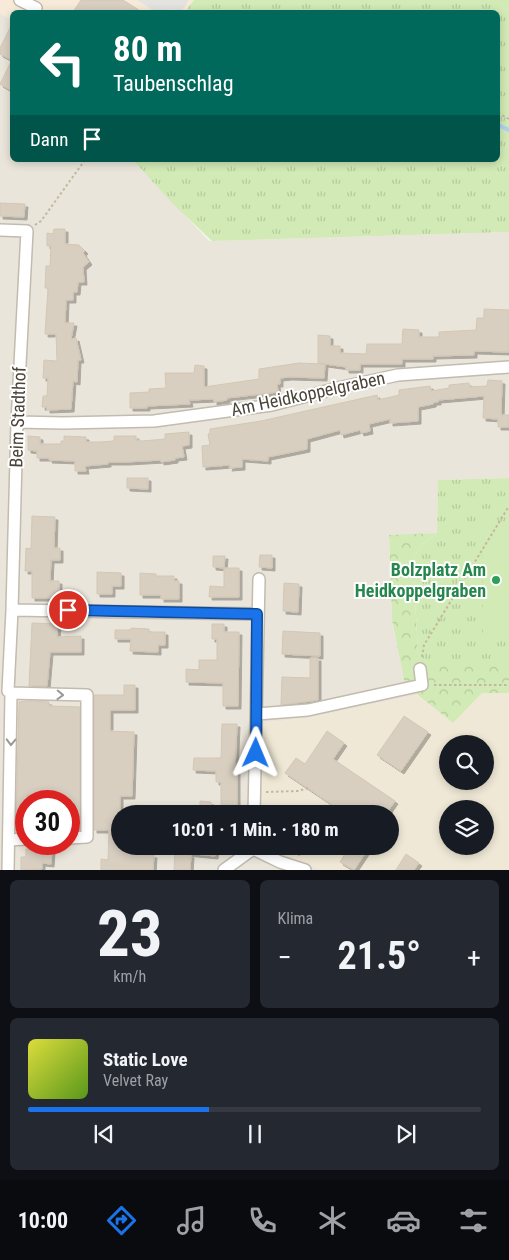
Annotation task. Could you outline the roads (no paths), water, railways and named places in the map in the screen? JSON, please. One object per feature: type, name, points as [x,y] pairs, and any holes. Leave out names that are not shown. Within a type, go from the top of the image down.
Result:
[{"type":"street","points":[[20,0],[36,8]]},
{"type":"street","name":"Beim Stadthof","points":[[0,230],[27,231],[17,422],[12,610],[6,692],[8,870]]},
{"type":"street","name":"Am Heidkoppelgraben","points":[[17,422],[154,421],[272,405],[398,375],[509,366]]},
{"type":"street","points":[[254,805],[259,579]]},
{"type":"street","points":[[12,610],[257,614]]},
{"type":"street","points":[[256,714],[308,710],[422,685],[420,669]]},
{"type":"street","points":[[6,692],[87,695],[87,838],[80,838]]},
{"type":"street","points":[[9,840],[15,840]]},
{"type":"street","points":[[224,870],[243,855]]},
{"type":"street","points":[[267,855],[280,862],[305,870]]},
{"type":"waterway","points":[[500,126],[509,130]]},
{"type":"place","name":"Bolzplatz Am Heidkoppelgraben","points":[[496,580]]}]
